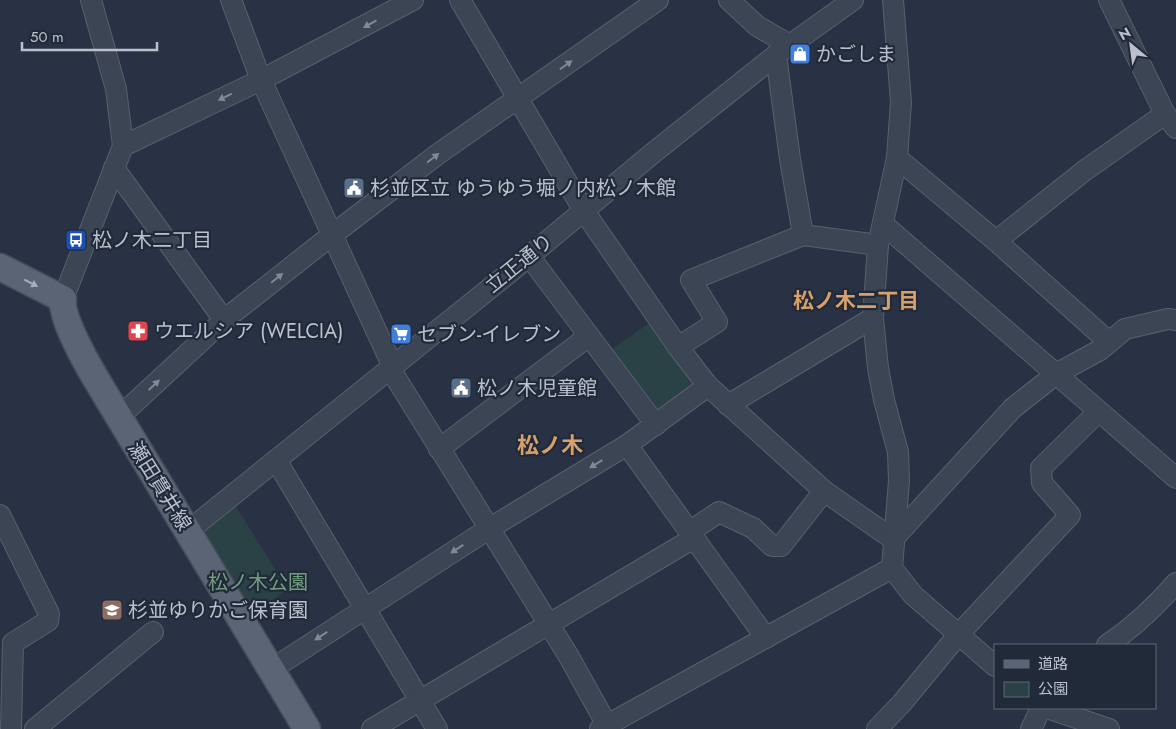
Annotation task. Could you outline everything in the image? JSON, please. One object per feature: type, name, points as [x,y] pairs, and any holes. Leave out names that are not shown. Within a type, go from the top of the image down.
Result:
[{"type":"main road","points":[[0,267],[62,299]]},
{"type":"main road","name":"瀬田貫井線","points":[[62,299],[62,309],[86,362],[307,729]]},
{"type":"street","points":[[62,299],[123,146],[121,119],[114,82],[91,0]]},
{"type":"street","points":[[230,0],[261,80],[392,365],[394,375],[548,624],[604,727],[892,568]]},
{"type":"street","points":[[123,146],[261,80],[413,0]]},
{"type":"street","points":[[460,0],[584,210],[678,347],[708,386],[824,491],[893,539]]},
{"type":"street","points":[[118,418],[224,320],[332,235],[438,154],[658,0]]},
{"type":"street","points":[[729,0],[783,50],[790,159],[804,234]]},
{"type":"street","name":"立正通り","points":[[188,531],[783,50],[853,0]]},
{"type":"street","points":[[893,0],[901,102],[897,158],[878,245],[873,318],[878,368],[884,400],[898,452],[899,481],[892,568],[913,595],[994,665]]},
{"type":"street","points":[[996,241],[1084,171],[1170,121],[1109,0]]},
{"type":"street","points":[[897,158],[996,241],[1109,342]]},
{"type":"street","points":[[114,168],[224,320]]},
{"type":"street","points":[[883,224],[1176,478]]},
{"type":"street","points":[[678,347],[716,322],[691,280],[804,234],[878,245]]},
{"type":"street","points":[[529,256],[656,425]]},
{"type":"street","points":[[728,405],[873,318]]},
{"type":"street","points":[[893,539],[1013,408],[1056,374],[1100,350],[1125,329],[1168,319],[1176,320]]},
{"type":"street","points":[[439,449],[589,336]]},
{"type":"street","points":[[272,669],[490,528],[627,445],[708,386]]},
{"type":"street","points":[[877,729],[902,703],[958,635],[1070,515],[1042,483],[1041,468],[1098,412]]},
{"type":"street","points":[[627,445],[766,638]]},
{"type":"street","points":[[276,460],[437,729]]},
{"type":"street","points":[[372,729],[548,624],[691,535],[719,512],[753,528],[772,546],[781,546],[824,491]]},
{"type":"street","points":[[0,516],[49,614],[48,621],[13,643],[12,729]]},
{"type":"street","points":[[1109,644],[1127,632],[1155,607],[1176,582]]},
{"type":"street","points":[[35,729],[154,632]]},
{"type":"street","points":[[1031,729],[1041,709]]},
{"type":"street","points":[[1050,709],[1109,729]]},
{"type":"green space","points":[[658,317],[701,378],[658,409],[612,349]]},
{"type":"green space","name":"松ノ木公園","points":[[235,505],[288,590],[250,614],[202,531]]},
{"type":"place","name":"かごしま","points":[[800,54]]},
{"type":"place","name":"杉並区立 ゆうゆう堀ノ内松ノ木館","points":[[354,188]]},
{"type":"place","name":"松ノ木二丁目","points":[[76,240]]},
{"type":"place","name":"ウエルシア (WELCIA)","points":[[138,331]]},
{"type":"place","name":"セブン-イレブン","points":[[401,334]]},
{"type":"place","name":"松ノ木児童館","points":[[461,388]]},
{"type":"place","name":"杉並ゆりかご保育園","points":[[112,610]]},
{"type":"district","name":"松ノ木二丁目","points":[[856,301]]},
{"type":"district","name":"松ノ木","points":[[550,445]]}]
